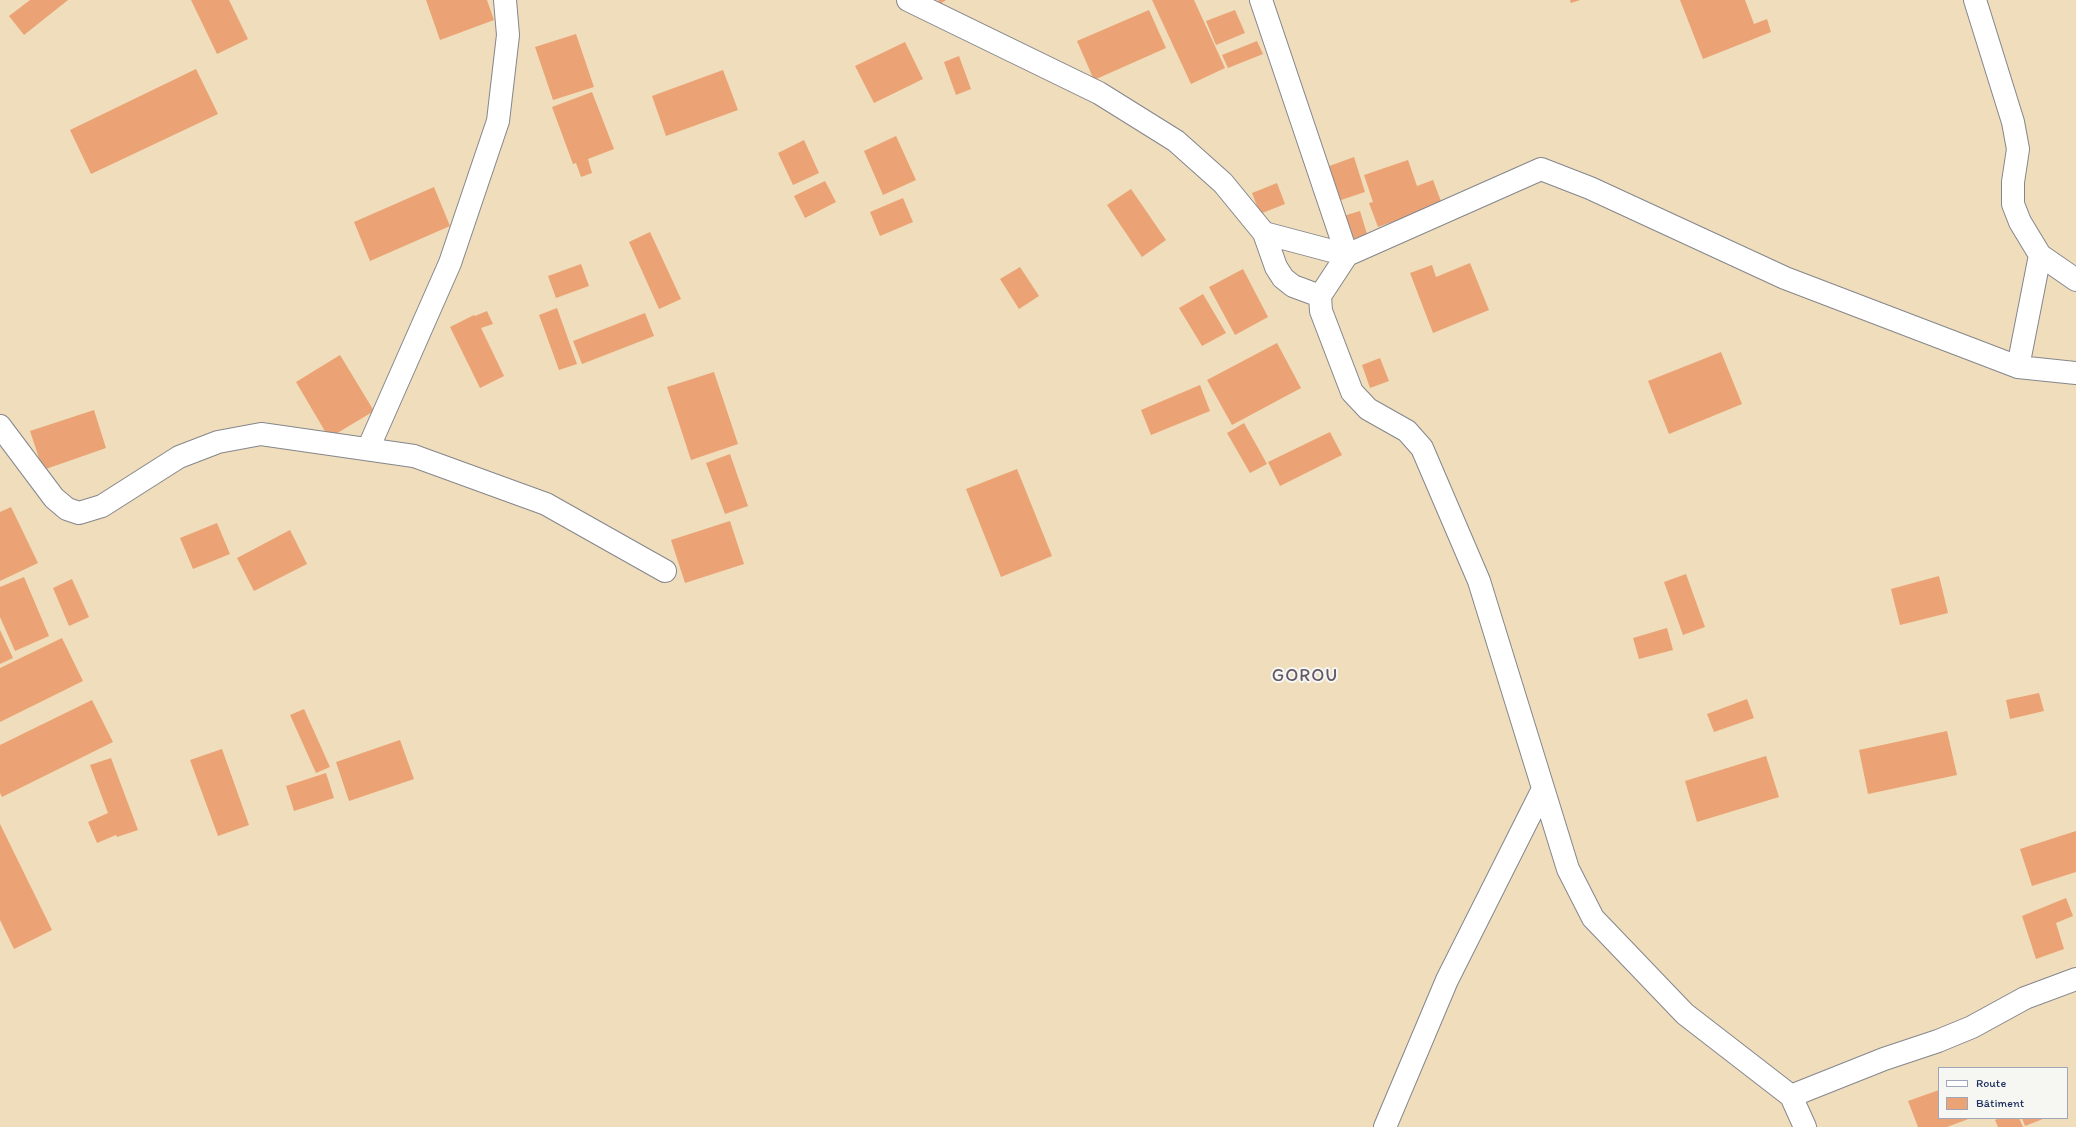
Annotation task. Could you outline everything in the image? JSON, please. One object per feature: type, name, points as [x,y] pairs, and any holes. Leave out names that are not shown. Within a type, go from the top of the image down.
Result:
[{"type":"street","points":[[368,449],[450,263],[498,121],[508,35],[505,0]]},
{"type":"street","points":[[908,0],[1098,93],[1176,141],[1223,183],[1264,233],[1276,267],[1283,278],[1293,286],[1320,296]]},
{"type":"street","points":[[1261,0],[1346,255]]},
{"type":"street","points":[[1975,0],[2013,122],[2018,149],[2013,182],[2013,204],[2020,222],[2040,254],[2076,280]]},
{"type":"street","points":[[1806,1127],[1791,1096],[1686,1014],[1593,918],[1568,869],[1479,581],[1422,448],[1407,431],[1368,409],[1352,392],[1321,312],[1320,296],[1346,255],[1541,169],[1590,188],[1785,278],[2018,367],[2076,373]]},
{"type":"street","points":[[1264,233],[1346,255]]},
{"type":"street","points":[[2018,367],[2040,254]]},
{"type":"street","points":[[0,426],[54,498],[66,509],[79,513],[102,506],[179,457],[218,442],[260,434],[414,456],[546,504],[665,571]]},
{"type":"street","points":[[1385,1127],[1447,980],[1543,789]]},
{"type":"street","points":[[1791,1096],[1884,1059],[1938,1042],[1972,1027],[2025,998],[2076,979]]},
{"type":"building","points":[[30,0],[68,0],[24,35],[9,16]]},
{"type":"building","points":[[191,0],[229,0],[248,39],[217,54]]},
{"type":"building","points":[[426,0],[487,0],[494,20],[440,40]]},
{"type":"building","points":[[938,0],[946,0],[940,4]]},
{"type":"building","points":[[1152,0],[1194,0],[1225,68],[1191,84]]},
{"type":"building","points":[[1570,0],[1580,0],[1571,3]]},
{"type":"building","points":[[1680,0],[1745,0],[1754,24],[1767,19],[1771,32],[1703,59]]},
{"type":"building","points":[[1149,10],[1166,48],[1094,80],[1077,41]]},
{"type":"building","points":[[1235,10],[1245,33],[1216,45],[1206,21]]},
{"type":"building","points":[[576,34],[594,87],[553,100],[535,47]]},
{"type":"building","points":[[1257,41],[1263,54],[1228,68],[1222,55]]},
{"type":"building","points":[[905,42],[923,79],[874,103],[855,66]]},
{"type":"building","points":[[959,56],[971,89],[956,95],[944,62]]},
{"type":"building","points":[[196,69],[218,114],[91,174],[70,130]]},
{"type":"building","points":[[723,70],[738,110],[666,136],[652,96]]},
{"type":"building","points":[[592,92],[614,149],[588,159],[592,173],[581,177],[576,163],[573,164],[552,107]]},
{"type":"building","points":[[896,136],[916,180],[883,195],[864,151]]},
{"type":"building","points":[[804,140],[819,173],[793,185],[778,153]]},
{"type":"building","points":[[1354,157],[1365,192],[1335,202],[1324,168]]},
{"type":"building","points":[[1408,160],[1417,186],[1433,180],[1442,204],[1378,227],[1369,203],[1373,202],[1364,175]]},
{"type":"building","points":[[825,181],[836,202],[805,218],[794,196]]},
{"type":"building","points":[[1277,183],[1285,204],[1260,214],[1252,193]]},
{"type":"building","points":[[434,187],[450,226],[370,261],[354,222]]},
{"type":"building","points":[[1131,189],[1166,240],[1142,257],[1107,205]]},
{"type":"building","points":[[903,198],[913,222],[880,236],[870,212]]},
{"type":"building","points":[[1360,211],[1367,234],[1347,241],[1340,217]]},
{"type":"building","points":[[650,232],[681,299],[659,309],[629,242]]},
{"type":"building","points":[[1470,263],[1489,310],[1433,333],[1410,273],[1432,265],[1436,277]]},
{"type":"building","points":[[581,264],[589,286],[556,298],[548,276]]},
{"type":"building","points":[[1020,267],[1039,296],[1019,309],[1000,279]]},
{"type":"building","points":[[1243,269],[1268,317],[1235,335],[1209,287]]},
{"type":"building","points":[[1203,294],[1226,333],[1202,346],[1179,308]]},
{"type":"building","points":[[557,308],[577,364],[559,370],[539,315]]},
{"type":"building","points":[[487,311],[493,324],[481,328],[504,376],[480,388],[450,327],[474,315],[475,316]]},
{"type":"building","points":[[645,313],[654,336],[582,364],[573,341]]},
{"type":"building","points":[[1277,343],[1301,388],[1232,425],[1207,380]]},
{"type":"building","points":[[1721,352],[1742,404],[1669,434],[1648,381]]},
{"type":"building","points":[[340,355],[374,411],[329,438],[296,382]]},
{"type":"building","points":[[1380,358],[1389,381],[1370,388],[1362,365]]},
{"type":"building","points":[[714,372],[738,444],[691,460],[667,387]]},
{"type":"building","points":[[1200,385],[1210,411],[1151,435],[1141,410]]},
{"type":"building","points":[[94,410],[106,448],[43,470],[30,431]]},
{"type":"building","points":[[1244,423],[1267,464],[1250,473],[1227,433]]},
{"type":"building","points":[[1330,432],[1342,455],[1280,486],[1268,462]]},
{"type":"building","points":[[730,454],[748,506],[725,514],[706,463]]},
{"type":"building","points":[[1017,469],[1052,556],[1001,577],[966,489]]},
{"type":"building","points":[[11,507],[38,563],[0,581],[0,512]]},
{"type":"building","points":[[730,521],[744,564],[685,583],[671,540]]},
{"type":"building","points":[[217,523],[230,554],[193,569],[180,538]]},
{"type":"building","points":[[290,530],[307,564],[254,591],[237,558]]},
{"type":"building","points":[[1686,574],[1705,627],[1683,635],[1664,582]]},
{"type":"building","points":[[1939,576],[1948,613],[1900,625],[1891,589]]},
{"type":"building","points":[[24,577],[49,636],[15,651],[0,617],[0,587]]},
{"type":"building","points":[[72,579],[89,617],[69,626],[53,588]]},
{"type":"building","points":[[1667,628],[1673,650],[1639,659],[1633,638]]},
{"type":"building","points":[[0,630],[13,658],[0,664]]},
{"type":"building","points":[[62,638],[83,681],[0,722],[0,668]]},
{"type":"building","points":[[2039,693],[2044,711],[2010,719],[2006,700]]},
{"type":"building","points":[[1747,699],[1754,718],[1714,732],[1707,714]]},
{"type":"building","points":[[92,700],[113,742],[2,797],[0,793],[0,745]]},
{"type":"building","points":[[304,709],[330,767],[316,773],[290,715]]},
{"type":"building","points":[[1947,731],[1957,775],[1868,794],[1859,750]]},
{"type":"building","points":[[400,740],[414,779],[349,801],[336,762]]},
{"type":"building","points":[[222,749],[249,825],[218,836],[190,760]]},
{"type":"building","points":[[1766,756],[1779,797],[1697,822],[1685,781]]},
{"type":"building","points":[[111,758],[138,830],[117,837],[116,835],[97,843],[88,822],[108,813],[90,765]]},
{"type":"building","points":[[326,773],[334,798],[294,811],[286,786]]},
{"type":"building","points":[[0,824],[52,930],[14,949],[0,920]]},
{"type":"building","points":[[2076,831],[2076,872],[2032,886],[2020,849]]},
{"type":"building","points":[[2066,898],[2073,916],[2056,923],[2064,949],[2036,959],[2022,916]]},
{"type":"building","points":[[1938,1090],[1938,1119],[1968,1119],[1947,1127],[1918,1127],[1908,1101]]},
{"type":"building","points":[[2019,1119],[2023,1127],[1998,1127],[1995,1120]]},
{"type":"building","points":[[2022,1119],[2043,1119],[2025,1126]]},
{"type":"district","name":"GOROU","points":[[1305,676]]}]
